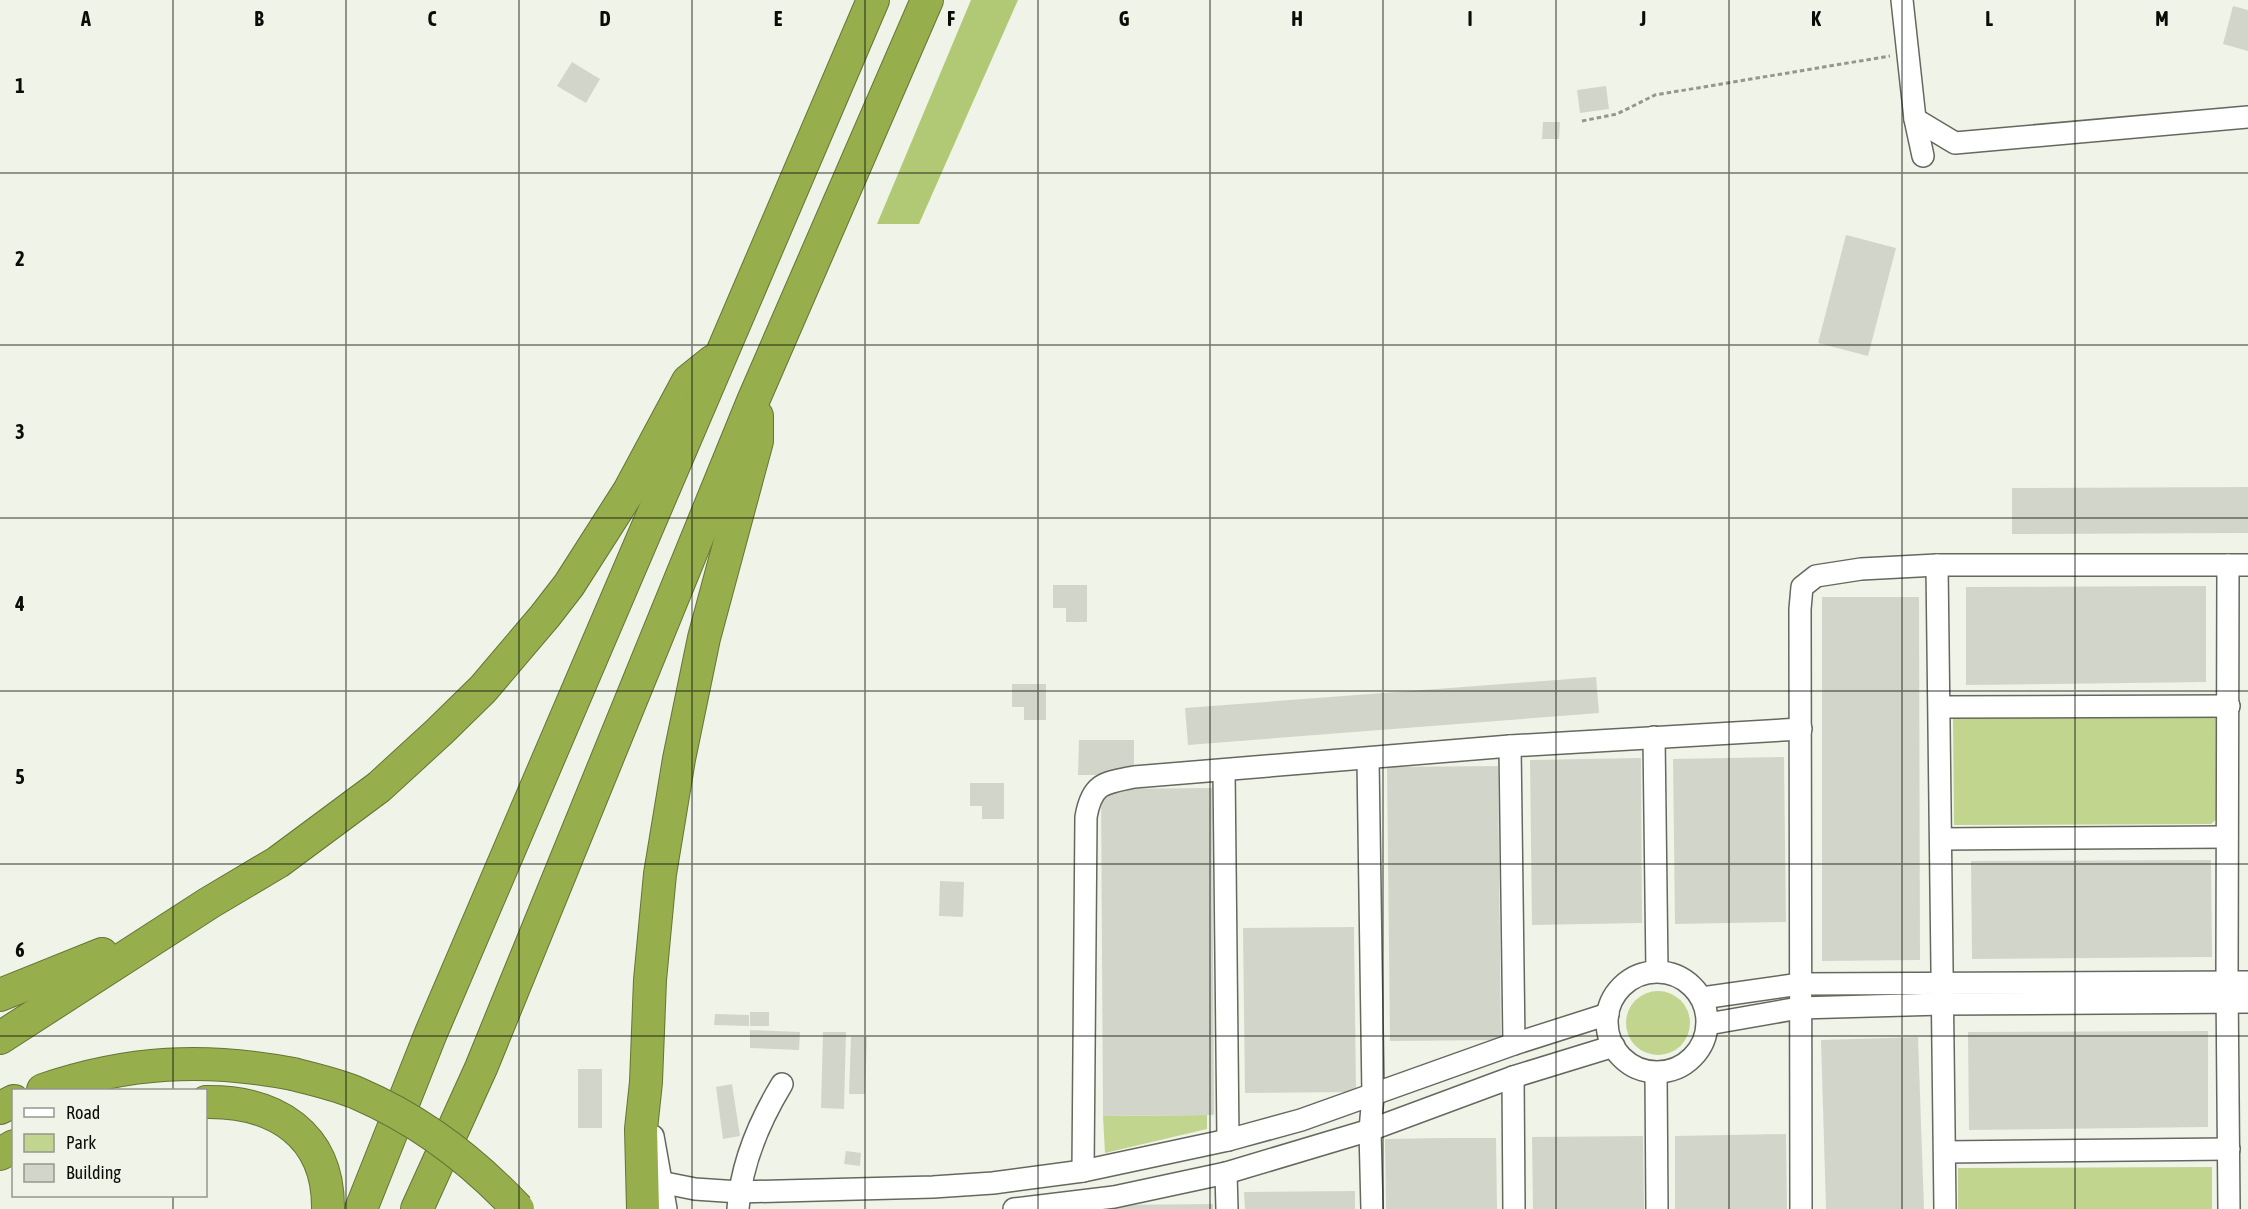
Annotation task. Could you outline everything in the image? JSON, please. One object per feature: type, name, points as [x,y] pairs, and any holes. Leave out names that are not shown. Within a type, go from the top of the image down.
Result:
[{"type":"highway","points":[[361,1209],[431,1033],[873,0]]},
{"type":"highway","points":[[418,1208],[481,1068],[753,400],[927,0]]},
{"type":"highway","points":[[0,1038],[209,903],[278,862],[379,787],[483,689],[569,585],[629,491],[688,381],[723,353]]},
{"type":"highway","points":[[643,1209],[641,1128],[646,1082],[650,980],[662,863],[679,759],[704,638],[757,441],[758,423],[753,400]]},
{"type":"highway","points":[[0,996],[87,962],[209,903]]},
{"type":"highway","points":[[47,1089],[105,1073],[155,1064],[256,1067],[293,1074],[358,1093],[419,1126],[474,1166],[518,1209]]},
{"type":"highway","points":[[207,1102],[247,1105],[278,1116],[301,1131],[318,1157],[328,1190],[328,1209]]},
{"type":"street","points":[[1902,0],[1915,119],[1923,156]]},
{"type":"street","points":[[1915,119],[1955,143],[2248,117]]},
{"type":"street","points":[[1937,565],[1946,1209]]},
{"type":"street","points":[[1801,1209],[1800,598],[1802,587],[1816,576],[1849,570],[1937,565],[2238,565],[2229,706],[2227,837],[2234,996],[2229,1209]]},
{"type":"street","points":[[1940,707],[2229,706]]},
{"type":"street","points":[[1083,1171],[1086,817],[1089,801],[1096,789],[1134,777],[1510,746],[1801,729]]},
{"type":"street","points":[[1654,737],[1658,971]]},
{"type":"street","points":[[1510,746],[1514,1044]]},
{"type":"street","points":[[1368,759],[1373,1096],[1370,1130],[1372,1209]]},
{"type":"street","points":[[1224,770],[1228,1140]]},
{"type":"street","points":[[1941,839],[2227,837]]},
{"type":"street","points":[[1658,971],[1674,974],[1689,983],[1702,998],[1707,1011],[1708,1024],[1703,1044],[1692,1058],[1678,1068],[1656,1072],[1630,1064],[1618,1053],[1610,1039],[1608,1014],[1616,993],[1627,981],[1641,974],[1658,971]]},
{"type":"street","points":[[1702,998],[1800,984],[1943,982],[2234,996]]},
{"type":"street","points":[[1708,1024],[1800,1008],[2234,996],[2248,982]]},
{"type":"street","points":[[660,1182],[739,1201],[993,1183],[1083,1171],[1228,1140],[1301,1120],[1514,1044],[1608,1014]]},
{"type":"street","points":[[1014,1209],[1087,1205],[1226,1173],[1370,1130],[1513,1077],[1614,1046]]},
{"type":"street","points":[[1656,1072],[1656,1209]]},
{"type":"street","points":[[1513,1077],[1514,1209]]},
{"type":"street","points":[[646,1082],[666,1209]]},
{"type":"street","points":[[739,1201],[753,1141],[765,1113],[782,1084]]},
{"type":"street","points":[[1945,1152],[2229,1149]]},
{"type":"street","points":[[1226,1173],[1227,1209]]},
{"type":"path","points":[[1582,121],[1617,114],[1655,95],[1907,53]]},
{"type":"green space","points":[[971,0],[1018,0],[919,224],[877,224]]},
{"type":"green space","points":[[2217,716],[2218,818],[2211,824],[1954,825],[1953,718]]},
{"type":"green space","points":[[1658,991],[1676,997],[1684,1005],[1690,1023],[1684,1041],[1676,1049],[1658,1055],[1640,1049],[1632,1041],[1626,1023],[1632,1005],[1640,997]]},
{"type":"green space","points":[[1207,1115],[1207,1129],[1105,1153],[1103,1116]]},
{"type":"green space","points":[[2212,1167],[2212,1209],[1958,1209],[1958,1168]]},
{"type":"building","points":[[2233,6],[2248,10],[2248,51],[2223,44]]},
{"type":"building","points":[[572,62],[600,79],[586,103],[557,86]]},
{"type":"building","points":[[1606,86],[1609,109],[1580,113],[1577,90]]},
{"type":"building","points":[[1543,122],[1560,122],[1559,139],[1542,139]]},
{"type":"building","points":[[1846,235],[1896,248],[1868,356],[1818,343]]},
{"type":"building","points":[[2248,487],[2248,533],[2012,534],[2012,488]]},
{"type":"building","points":[[1053,585],[1087,585],[1087,622],[1066,622],[1066,608],[1053,608]]},
{"type":"building","points":[[2206,586],[2206,682],[1966,685],[1966,587]]},
{"type":"building","points":[[1822,597],[1919,597],[1920,960],[1822,961]]},
{"type":"building","points":[[1596,677],[1599,713],[1188,745],[1185,708]]},
{"type":"building","points":[[1012,684],[1046,684],[1046,720],[1024,720],[1024,707],[1012,707]]},
{"type":"building","points":[[1079,740],[1134,740],[1134,775],[1078,775]]},
{"type":"building","points":[[1784,757],[1786,922],[1675,924],[1673,759]]},
{"type":"building","points":[[1641,758],[1642,923],[1532,925],[1530,760]]},
{"type":"building","points":[[1498,766],[1501,1040],[1390,1041],[1387,767]]},
{"type":"building","points":[[970,783],[1004,783],[1004,819],[982,819],[982,806],[970,806]]},
{"type":"building","points":[[1212,788],[1214,1115],[1103,1116],[1101,789]]},
{"type":"building","points":[[2211,860],[2212,957],[1972,959],[1971,861]]},
{"type":"building","points":[[940,881],[964,882],[963,917],[939,916]]},
{"type":"building","points":[[1354,927],[1356,1092],[1245,1093],[1243,928]]},
{"type":"building","points":[[750,1012],[769,1012],[769,1026],[750,1026]]},
{"type":"building","points":[[715,1014],[749,1015],[749,1026],[714,1025]]},
{"type":"building","points":[[750,1030],[800,1032],[799,1050],[750,1048]]},
{"type":"building","points":[[2208,1031],[2208,1127],[1969,1130],[1968,1032]]},
{"type":"building","points":[[823,1032],[846,1032],[844,1109],[821,1108]]},
{"type":"building","points":[[851,1037],[867,1037],[865,1094],[849,1094]]},
{"type":"building","points":[[1918,1037],[1924,1209],[1826,1209],[1821,1040]]},
{"type":"building","points":[[578,1069],[602,1069],[602,1128],[578,1128]]},
{"type":"building","points":[[732,1084],[740,1136],[723,1139],[716,1087]]},
{"type":"building","points":[[1786,1134],[1787,1209],[1675,1209],[1675,1136]]},
{"type":"building","points":[[1643,1136],[1644,1209],[1533,1209],[1532,1137]]},
{"type":"building","points":[[1496,1138],[1497,1209],[1386,1209],[1385,1139]]},
{"type":"building","points":[[846,1151],[861,1153],[860,1166],[844,1164]]},
{"type":"building","points":[[1355,1191],[1355,1209],[1245,1209],[1244,1192]]},
{"type":"building","points":[[1213,1204],[1213,1209],[1102,1209],[1102,1205]]}]
